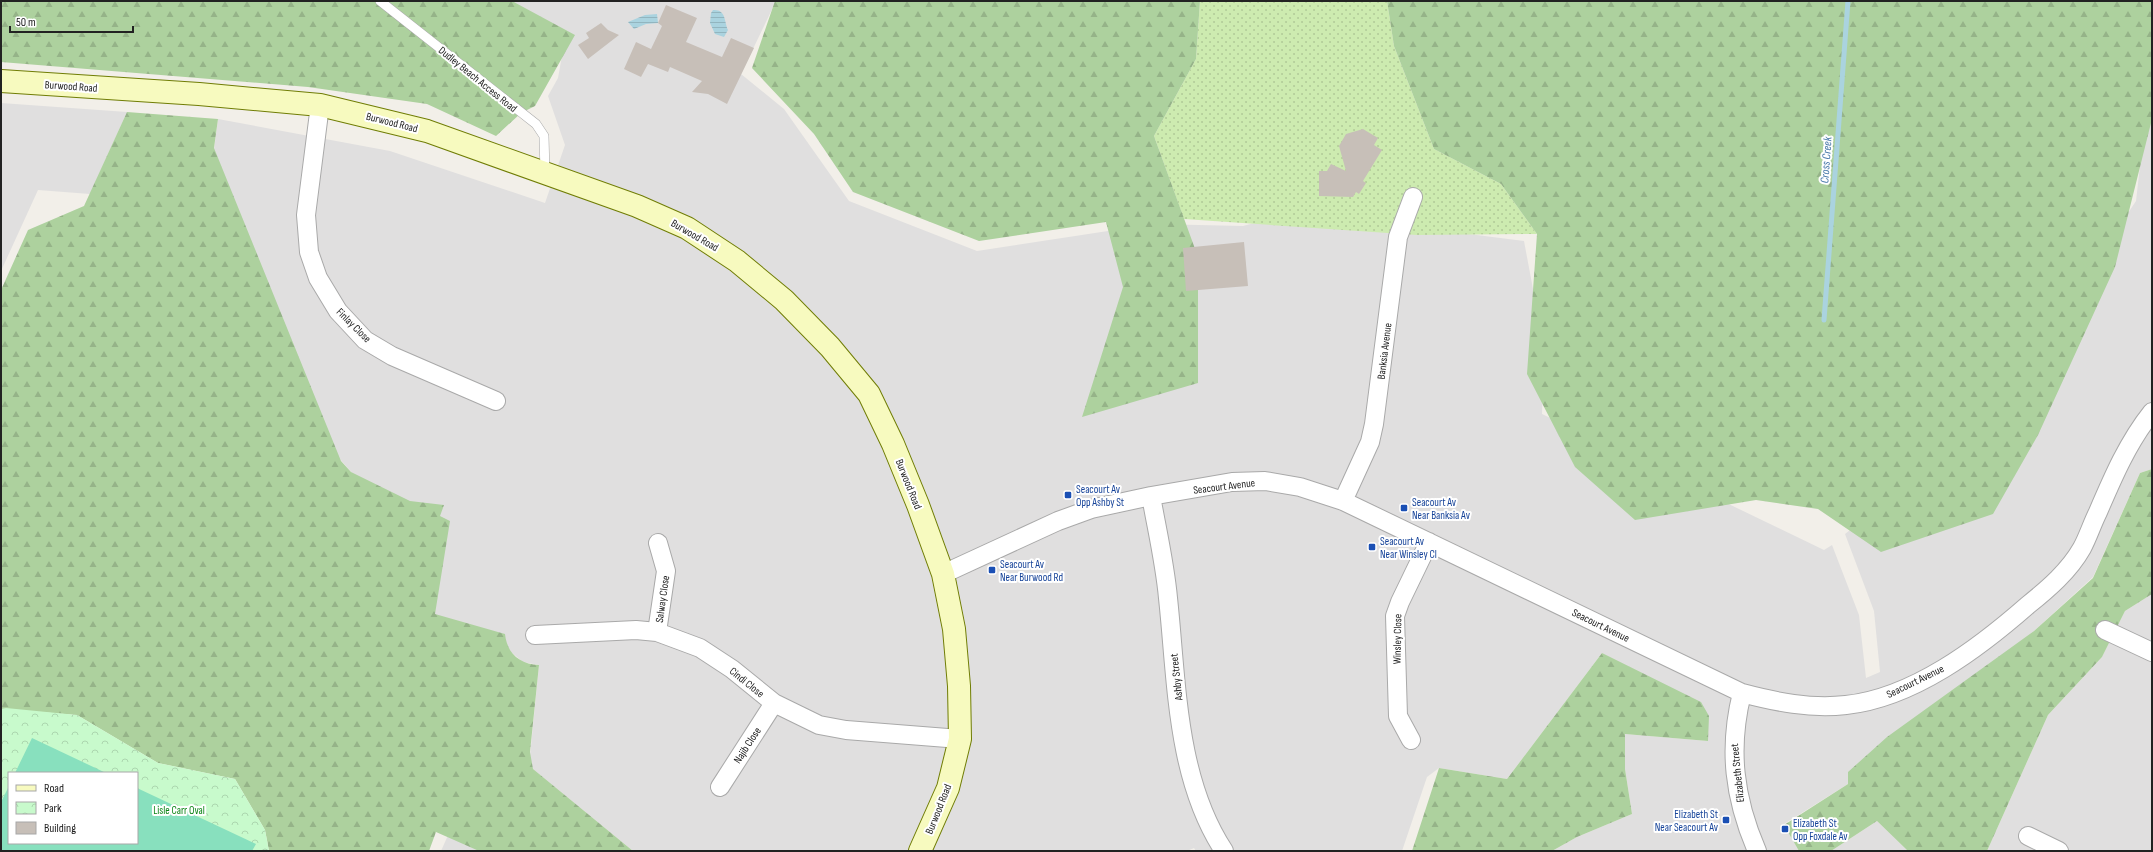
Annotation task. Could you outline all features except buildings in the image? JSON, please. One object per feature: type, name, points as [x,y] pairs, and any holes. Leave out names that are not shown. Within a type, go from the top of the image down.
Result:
[{"type":"main road","name":"Burwood Road","points":[[1,81],[199,94],[320,105],[427,131],[637,206],[687,228],[737,261],[784,300],[830,347],[869,394],[893,444],[918,505],[943,574],[954,629],[960,686],[960,739],[948,788],[920,851]]},
{"type":"street","name":"Finlay Close","points":[[320,105],[306,215],[309,252],[318,278],[338,311],[365,340],[392,356],[496,401]]},
{"type":"street","name":"Banksia Avenue","points":[[1343,501],[1370,442],[1374,424],[1398,237],[1413,197]]},
{"type":"street","name":"Seacourt Avenue","points":[[943,574],[1058,520],[1091,510],[1151,496],[1232,482],[1265,481],[1300,487],[1343,501],[1742,693],[1770,701],[1805,706],[1846,705],[1890,695],[1940,671],[1997,632],[2055,582],[2082,548],[2120,461],[2141,425],[2152,412]]},
{"type":"street","name":"Ashby Street","points":[[1151,496],[1168,596],[1181,730],[1196,791],[1215,837],[1224,851]]},
{"type":"street","name":"Winsley Close","points":[[1411,740],[1398,716],[1396,616],[1400,602],[1429,542]]},
{"type":"street","name":"Salway Close","points":[[657,632],[666,571],[658,543]]},
{"type":"street","name":"Cindi Close","points":[[535,635],[636,630],[657,632],[700,648],[732,669],[774,703],[819,725],[846,730],[960,739]]},
{"type":"street","points":[[2105,630],[2152,652]]},
{"type":"street","name":"Elizabeth Street","points":[[1742,693],[1733,738],[1735,776],[1741,810],[1757,851]]},
{"type":"street","name":"Najib Close","points":[[720,787],[774,703]]},
{"type":"street","points":[[2028,836],[2059,851]]},
{"type":"lane","name":"Dudley Beach Access Road","points":[[380,1],[536,124],[544,136],[545,173]]},
{"type":"shaded area","points":[[508,1],[776,1],[741,74],[784,109],[849,201],[977,251],[1154,224],[1243,226],[1295,212],[1524,241],[1544,348],[1542,414],[1824,550],[1832,545],[1859,615],[1866,678],[1880,672],[1874,611],[1845,534],[1961,443],[2014,385],[2136,201],[2152,60],[2152,469],[2140,473],[2093,577],[2034,631],[1848,784],[1784,824],[1799,851],[1552,851],[1577,837],[1632,814],[1625,769],[1625,734],[1708,741],[1602,653],[1507,779],[1439,768],[1427,777],[1402,851],[1196,851],[1194,848],[1187,851],[633,851],[529,766],[539,665],[523,662],[511,652],[506,644],[401,604],[372,496],[221,322],[202,242],[218,119],[390,151],[545,203],[565,145],[548,96],[558,78],[565,39]]},
{"type":"shaded area","points":[[1,103],[127,112],[90,194],[38,190],[1,271]]},
{"type":"shaded area","points":[[2152,594],[2152,851],[1987,851],[2048,715],[2102,657],[2125,611]]},
{"type":"shaded area","points":[[1877,821],[1908,851],[1831,851]]},
{"type":"shaded area","points":[[449,833],[489,851],[441,851]]},
{"type":"green space","points":[[1,1],[512,1],[575,35],[535,106],[521,113],[496,136],[427,104],[308,87],[1,62]]},
{"type":"green space","points":[[775,1],[1200,1],[1196,59],[1154,136],[1198,257],[1198,383],[1082,417],[1123,287],[1106,222],[979,241],[853,192],[814,134],[752,68]]},
{"type":"green space","points":[[1200,1],[1387,1],[1394,46],[1434,149],[1501,184],[1537,234],[1417,235],[1184,219],[1154,136],[1196,59]]},
{"type":"green space","points":[[1387,1],[2152,1],[2152,119],[2115,267],[2038,435],[1993,514],[1881,552],[1818,509],[1756,500],[1635,520],[1575,467],[1527,374],[1537,234],[1501,184],[1434,149],[1394,46]]},
{"type":"green space","points":[[127,112],[218,119],[214,148],[341,461],[351,472],[410,501],[444,505],[440,516],[450,521],[435,614],[505,634],[508,647],[515,656],[520,660],[539,665],[530,752],[533,769],[633,851],[479,851],[436,832],[429,851],[269,851],[265,830],[235,779],[158,763],[77,715],[1,709],[1,290],[28,230],[84,206]]},
{"type":"green space","points":[[2152,469],[2152,594],[2125,611],[2102,657],[2048,715],[1987,851],[1908,851],[1877,821],[1831,851],[1799,851],[1784,825],[1848,784],[1848,772],[1887,737],[2034,631],[2093,578],[2140,473]]},
{"type":"green space","points":[[1602,653],[1701,702],[1709,716],[1708,741],[1625,734],[1625,769],[1632,814],[1577,837],[1552,851],[1412,851],[1439,768],[1507,779]]},
{"type":"green space","name":"Lisle Carr Oval","points":[[6,708],[77,715],[158,763],[235,779],[265,830],[269,851],[1,851],[1,709]]},
{"type":"green space","points":[[32,738],[104,772],[15,772]]},
{"type":"green space","points":[[8,788],[8,844],[138,844],[138,788],[256,844],[252,851],[1,851],[1,802]]},
{"type":"water","points":[[713,10],[720,11],[724,16],[728,30],[724,37],[715,34],[710,23],[711,13]]},
{"type":"water","points":[[657,14],[658,23],[646,24],[634,29],[628,22],[645,15]]},
{"type":"waterway","name":"Cross Creek","points":[[1824,320],[1848,1]]},
{"type":"place","name":"Seacourt Av Opp Ashby St","points":[[1068,495]]},
{"type":"place","name":"Seacourt Av Near Banksia Av","points":[[1404,508]]},
{"type":"place","name":"Seacourt Av Near Winsley Cl","points":[[1372,547]]},
{"type":"place","name":"Seacourt Av Near Burwood Rd","points":[[992,570]]},
{"type":"place","name":"Elizabeth St Near Seacourt Av","points":[[1726,820]]},
{"type":"place","name":"Elizabeth St Opp Foxdale Av","points":[[1785,829]]}]
